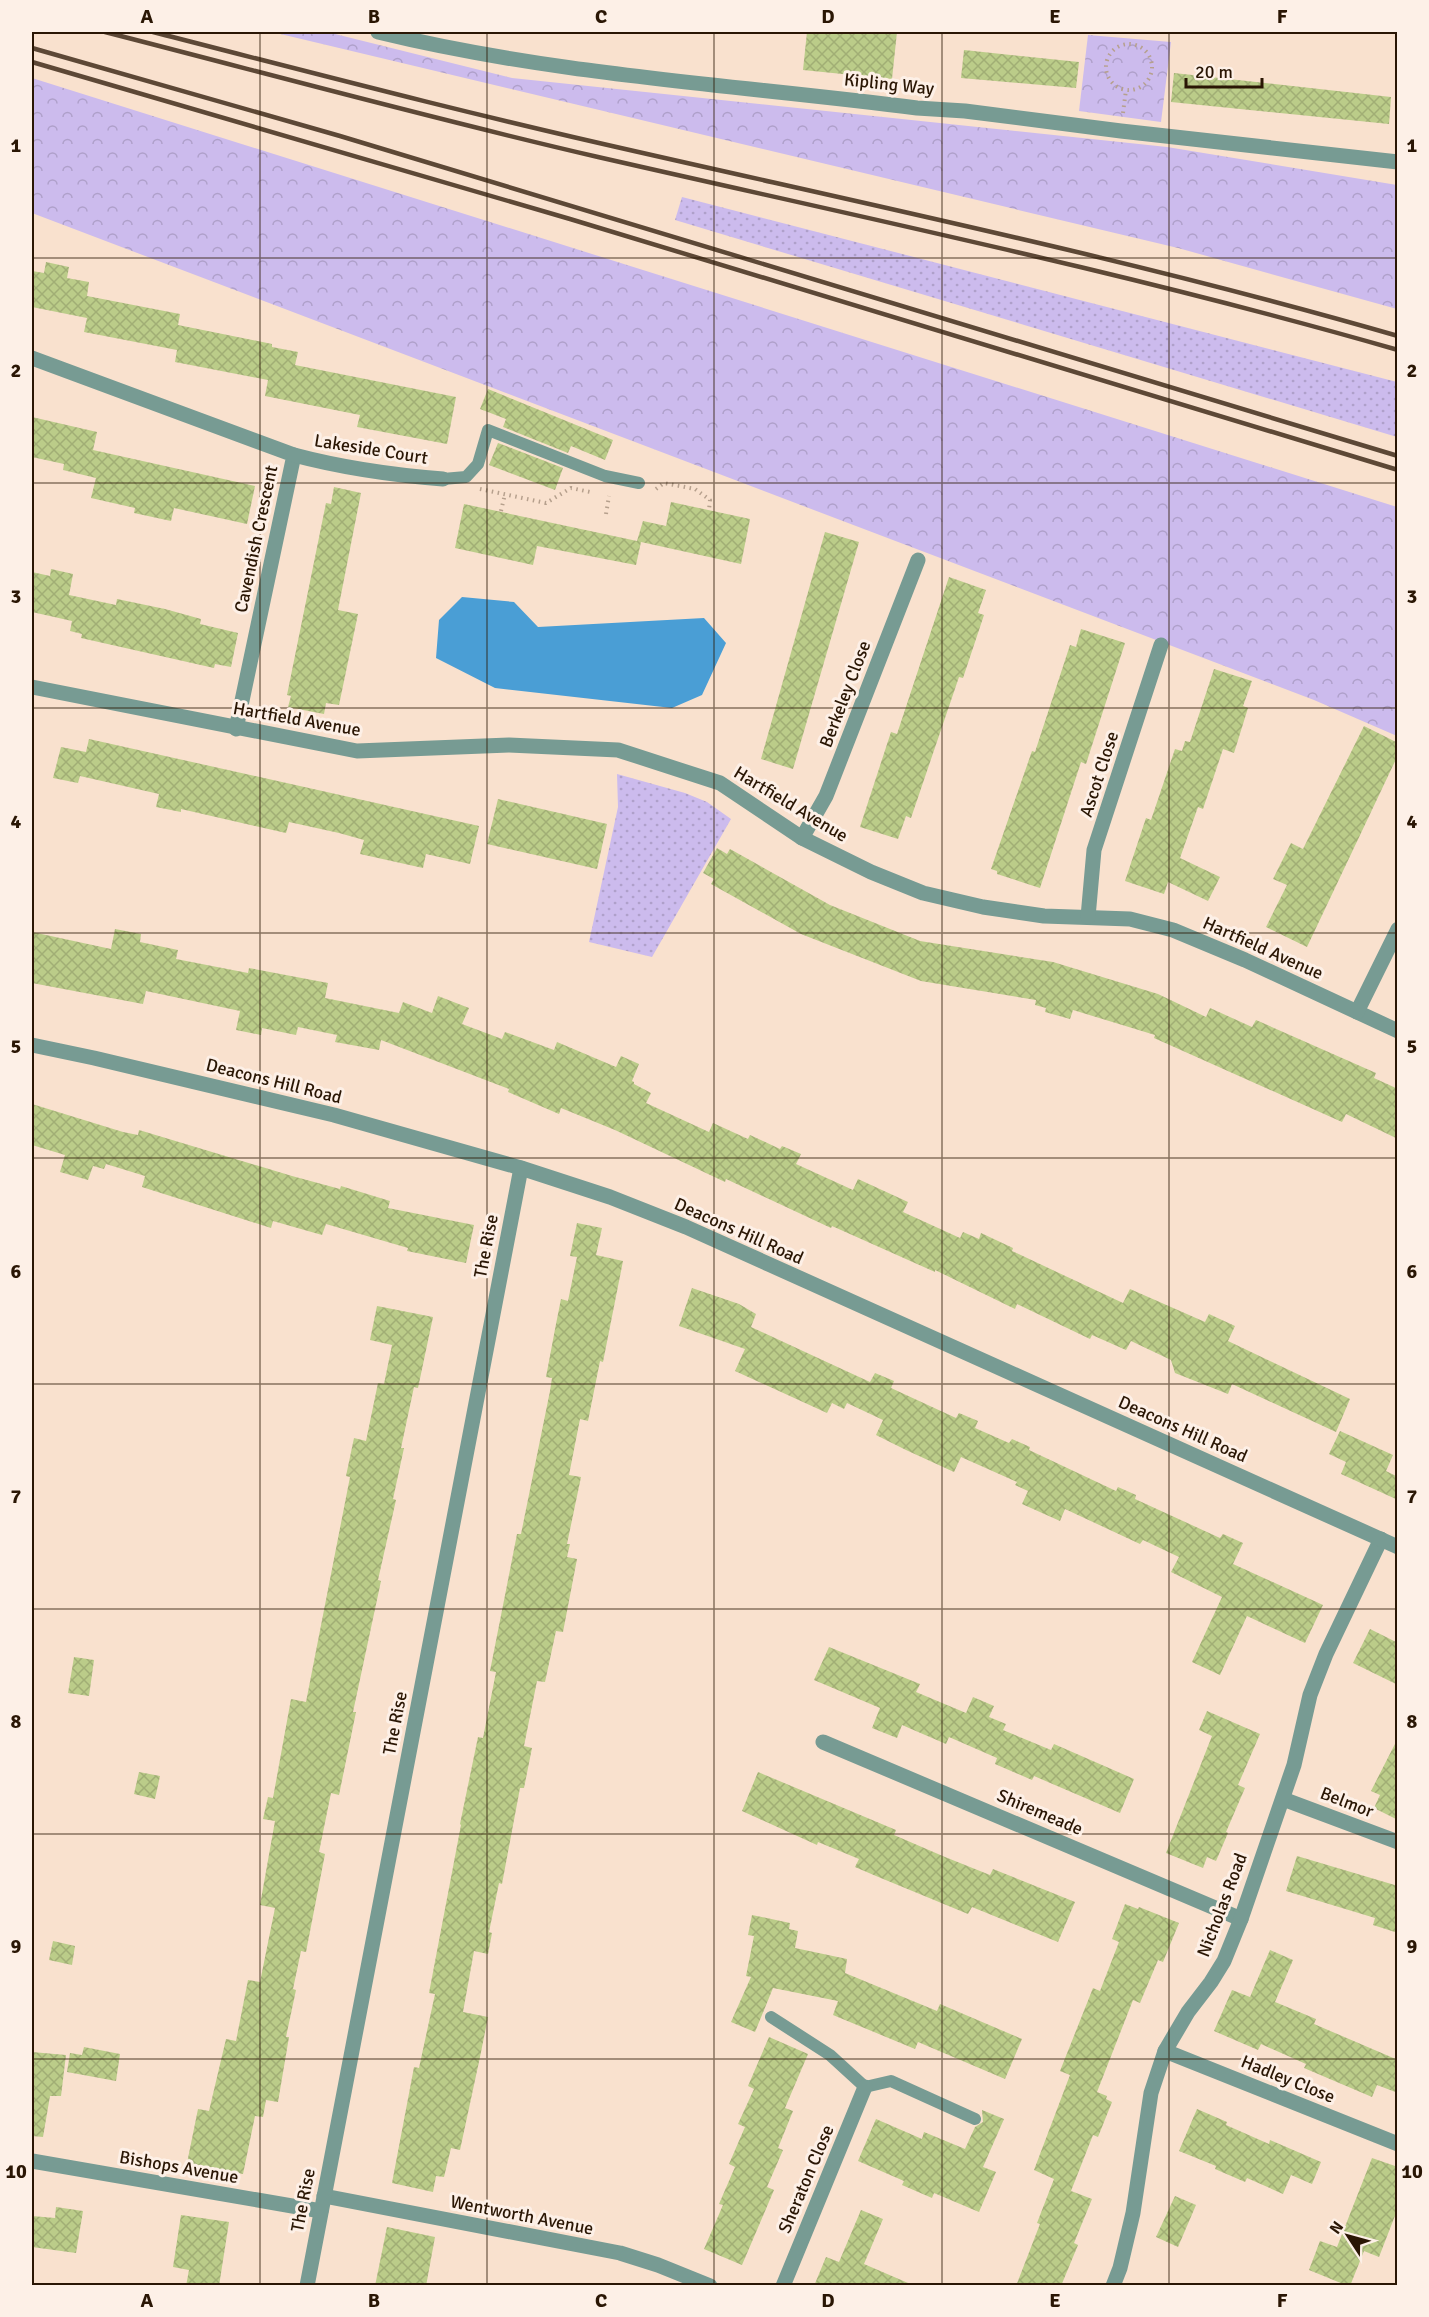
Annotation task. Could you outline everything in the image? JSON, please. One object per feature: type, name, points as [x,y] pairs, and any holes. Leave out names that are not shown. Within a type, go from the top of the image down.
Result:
[{"type":"street","name":"Kipling Way","points":[[378,32],[442,47],[623,75],[917,108],[965,111],[1398,162]]},
{"type":"street","name":"Cavendish Crescent","points":[[32,358],[294,455],[236,729]]},
{"type":"street","name":"Lakeside Court","points":[[294,455],[331,465],[391,475],[443,479]]},
{"type":"street","name":"Berkeley Close","points":[[802,838],[826,796],[918,560]]},
{"type":"street","name":"Ascot Close","points":[[1088,917],[1094,850],[1161,645]]},
{"type":"street","name":"Hartfield Avenue","points":[[33,692],[357,751],[509,745],[618,750],[720,783],[802,838],[871,872],[923,893],[983,908],[1044,916],[1130,918],[1173,930],[1245,960],[1398,1030]]},
{"type":"street","points":[[1357,1012],[1398,929]]},
{"type":"street","name":"Deacons Hill Road","points":[[32,1045],[334,1115],[521,1168],[610,1197],[686,1227],[1398,1547]]},
{"type":"street","name":"The Rise","points":[[307,2286],[521,1168]]},
{"type":"street","name":"Nicholas Road","points":[[1113,2286],[1120,2268],[1133,2213],[1151,2093],[1165,2050],[1188,2012],[1215,1975],[1241,1919],[1294,1765],[1310,1695],[1326,1653],[1381,1539]]},
{"type":"street","name":"Shiremeade","points":[[823,1742],[1241,1919]]},
{"type":"street","name":"Belmor","points":[[1282,1799],[1398,1842]]},
{"type":"street","name":"Hadley Close","points":[[1165,2050],[1398,2144]]},
{"type":"street","name":"Sheraton Close","points":[[783,2286],[865,2087]]},
{"type":"street","name":"Bishops Avenue","points":[[32,2161],[322,2204]]},
{"type":"street","name":"Wentworth Avenue","points":[[322,2204],[620,2253],[658,2265],[710,2286]]},
{"type":"lane","points":[[443,479],[466,477],[478,464],[488,430],[604,476],[639,483]]},
{"type":"lane","points":[[771,2018],[830,2055],[865,2087],[891,2081],[975,2119]]},
{"type":"path","points":[[1123,44],[1138,46],[1144,50],[1151,62],[1149,76],[1140,87],[1133,89],[1118,87],[1112,82],[1106,68],[1110,53],[1123,44]]},
{"type":"path","points":[[501,511],[505,494]]},
{"type":"path","points":[[606,514],[609,496]]},
{"type":"green space","points":[[272,32],[327,32],[512,78],[1167,147],[1397,185],[1397,309],[1178,248]]},
{"type":"green space","points":[[1088,35],[1171,42],[1161,122],[1079,111]]},
{"type":"green space","points":[[32,78],[1397,507],[1397,736],[1314,700],[32,213]]},
{"type":"green space","points":[[682,197],[1397,382],[1397,437],[675,220]]},
{"type":"green space","points":[[617,774],[685,793],[707,802],[731,819],[652,957],[589,942],[618,807]]},
{"type":"water","points":[[462,597],[514,602],[538,627],[704,618],[726,643],[702,695],[672,708],[495,688],[436,658],[439,620]]},
{"type":"building","points":[[807,32],[897,32],[892,79],[803,70]]},
{"type":"building","points":[[964,50],[1079,62],[1076,88],[961,78]]},
{"type":"building","points":[[1174,73],[1391,97],[1389,124],[1171,102]]},
{"type":"building","points":[[46,262],[69,267],[67,278],[89,282],[87,296],[180,314],[178,325],[272,344],[272,347],[298,352],[295,365],[456,397],[447,444],[357,427],[360,415],[265,396],[268,380],[175,362],[177,350],[84,332],[87,318],[32,307],[32,271],[44,273]]},
{"type":"building","points":[[488,389],[613,440],[605,460],[571,446],[568,453],[503,427],[506,419],[480,409]]},
{"type":"building","points":[[32,417],[97,432],[93,450],[255,486],[247,524],[174,508],[171,521],[134,513],[135,508],[91,498],[96,478],[63,470],[64,464],[32,457]]},
{"type":"building","points":[[498,443],[563,468],[555,490],[489,465]]},
{"type":"building","points":[[334,487],[361,493],[338,610],[358,614],[339,705],[326,703],[324,714],[288,707],[291,696],[287,695],[326,503],[331,504]]},
{"type":"building","points":[[671,502],[750,519],[741,564],[641,542],[636,565],[537,546],[533,565],[455,548],[464,504],[637,541],[643,521],[666,526]]},
{"type":"building","points":[[825,532],[859,542],[793,769],[761,759]]},
{"type":"building","points":[[51,569],[73,574],[69,595],[116,605],[117,599],[165,609],[201,619],[200,624],[238,633],[231,667],[215,664],[214,668],[81,638],[82,634],[70,631],[72,621],[32,612],[32,572],[50,576]]},
{"type":"building","points":[[949,577],[986,590],[978,613],[984,615],[963,678],[959,677],[911,818],[906,816],[898,839],[860,827],[891,732],[897,734]]},
{"type":"building","points":[[1081,629],[1125,643],[1086,764],[1081,762],[1040,888],[997,874],[997,871],[991,869],[1032,751],[1035,752],[1070,645],[1076,647]]},
{"type":"building","points":[[1214,669],[1252,681],[1243,706],[1248,708],[1234,753],[1223,749],[1203,809],[1198,807],[1180,858],[1220,877],[1208,901],[1168,882],[1164,894],[1125,881],[1146,818],[1151,820],[1175,749],[1182,751],[1185,741],[1190,742]]},
{"type":"building","points":[[1364,726],[1398,743],[1398,755],[1307,947],[1266,927],[1287,885],[1273,879],[1291,843],[1303,849]]},
{"type":"building","points":[[89,739],[479,826],[470,864],[426,854],[423,868],[360,854],[364,840],[339,833],[289,822],[286,833],[181,809],[181,812],[156,807],[159,794],[80,776],[78,783],[53,778],[61,747],[86,752]]},
{"type":"building","points":[[498,799],[607,824],[597,869],[487,844]]},
{"type":"building","points":[[717,848],[727,854],[730,849],[830,905],[920,941],[1053,962],[1158,994],[1206,1017],[1210,1008],[1252,1027],[1256,1020],[1376,1073],[1374,1078],[1398,1089],[1398,1139],[1346,1114],[1342,1122],[1154,1038],[1155,1035],[1073,1010],[1070,1019],[1045,1012],[1046,1008],[1035,1005],[1036,1000],[921,981],[801,934],[711,884],[714,879],[703,873]]},
{"type":"building","points":[[115,929],[141,934],[140,942],[178,950],[176,959],[248,973],[249,968],[328,983],[325,998],[399,1013],[403,1002],[432,1013],[438,996],[469,1008],[462,1024],[502,1039],[505,1032],[554,1050],[557,1042],[616,1067],[621,1056],[639,1064],[632,1081],[651,1093],[646,1103],[709,1132],[713,1123],[748,1139],[750,1135],[780,1149],[782,1146],[801,1154],[796,1164],[853,1190],[858,1179],[908,1202],[903,1212],[960,1238],[963,1232],[979,1239],[981,1233],[1013,1248],[1012,1251],[1123,1303],[1130,1289],[1205,1322],[1209,1314],[1235,1326],[1228,1341],[1350,1399],[1336,1432],[1232,1384],[1228,1394],[1175,1373],[1171,1360],[1131,1341],[1126,1350],[1092,1335],[1090,1339],[1017,1304],[1015,1309],[935,1270],[935,1272],[832,1226],[831,1228],[726,1179],[725,1182],[615,1130],[561,1108],[559,1114],[508,1092],[509,1089],[381,1040],[379,1050],[335,1042],[337,1035],[298,1027],[296,1035],[262,1028],[261,1035],[236,1030],[240,1011],[146,991],[143,1004],[32,983],[32,932],[111,949]]},
{"type":"building","points":[[32,1104],[123,1132],[138,1135],[139,1130],[292,1176],[340,1189],[341,1186],[390,1201],[388,1208],[474,1225],[466,1263],[407,1251],[408,1248],[326,1224],[322,1235],[273,1221],[271,1228],[142,1187],[145,1176],[106,1164],[104,1169],[93,1166],[88,1180],[60,1172],[65,1155],[32,1145]]},
{"type":"building","points":[[577,1223],[602,1228],[596,1255],[623,1261],[603,1362],[600,1361],[588,1421],[580,1419],[569,1475],[581,1477],[567,1544],[570,1544],[567,1557],[577,1559],[563,1632],[556,1631],[545,1682],[537,1681],[524,1746],[532,1748],[524,1788],[520,1788],[502,1884],[499,1883],[489,1932],[492,1933],[488,1954],[474,1951],[463,2012],[488,2017],[480,2057],[460,2150],[451,2148],[444,2177],[436,2176],[433,2192],[392,2183],[414,2067],[419,2068],[435,1994],[429,1993],[460,1824],[478,1737],[483,1738],[496,1672],[490,1671],[517,1534],[521,1534],[550,1391],[552,1378],[546,1377],[561,1299],[568,1301],[577,1257],[570,1256]]},
{"type":"building","points":[[692,1288],[739,1304],[756,1314],[751,1327],[870,1382],[875,1373],[894,1381],[891,1388],[956,1418],[959,1413],[978,1421],[975,1428],[1009,1443],[1012,1439],[1030,1447],[1029,1450],[1116,1491],[1118,1487],[1136,1495],[1135,1499],[1220,1538],[1223,1534],[1243,1543],[1233,1564],[1323,1605],[1305,1643],[1247,1616],[1220,1675],[1192,1662],[1222,1597],[1171,1572],[1179,1557],[1143,1540],[1140,1544],[1065,1509],[1060,1521],[1022,1504],[1028,1491],[1015,1485],[1017,1482],[961,1457],[954,1472],[906,1450],[876,1435],[883,1420],[847,1403],[844,1409],[832,1403],[827,1413],[735,1371],[745,1349],[679,1326]]},
{"type":"building","points":[[377,1306],[433,1317],[418,1388],[414,1387],[401,1448],[404,1448],[393,1499],[396,1500],[378,1580],[381,1581],[353,1712],[356,1712],[339,1795],[331,1793],[319,1852],[325,1854],[306,1952],[301,1951],[293,1989],[296,1990],[286,2037],[289,2037],[278,2102],[266,2100],[263,2117],[255,2116],[243,2174],[187,2163],[198,2109],[209,2111],[226,2039],[236,2041],[248,1980],[260,1982],[275,1908],[260,1905],[275,1821],[263,1819],[268,1797],[273,1798],[291,1699],[306,1702],[350,1477],[346,1476],[354,1438],[366,1441],[378,1383],[384,1384],[392,1345],[370,1340]]},
{"type":"building","points":[[1340,1431],[1393,1455],[1386,1471],[1398,1477],[1398,1500],[1341,1474],[1346,1462],[1329,1454]]},
{"type":"building","points":[[1370,1629],[1398,1643],[1398,1685],[1353,1663]]},
{"type":"building","points":[[829,1647],[920,1684],[916,1692],[966,1713],[973,1697],[994,1706],[989,1717],[1006,1724],[1003,1730],[1051,1750],[1054,1744],[1134,1779],[1120,1813],[1034,1776],[1032,1780],[995,1764],[997,1758],[949,1737],[946,1744],[902,1725],[897,1738],[872,1728],[880,1708],[814,1680]]},
{"type":"building","points":[[74,1657],[94,1660],[89,1696],[68,1693]]},
{"type":"building","points":[[1207,1711],[1260,1734],[1238,1785],[1245,1788],[1226,1832],[1228,1833],[1216,1861],[1207,1857],[1203,1868],[1166,1853],[1212,1736],[1199,1730]]},
{"type":"building","points":[[1398,1738],[1398,1820],[1374,1808],[1380,1795],[1371,1791]]},
{"type":"building","points":[[139,1772],[160,1776],[155,1799],[134,1794]]},
{"type":"building","points":[[758,1772],[896,1830],[894,1835],[945,1857],[990,1875],[993,1869],[1075,1902],[1058,1942],[972,1907],[968,1914],[876,1876],[855,1867],[859,1859],[818,1842],[817,1845],[742,1811]]},
{"type":"building","points":[[1297,1856],[1398,1886],[1398,1933],[1373,1925],[1375,1918],[1286,1891]]},
{"type":"building","points":[[1125,1904],[1138,1909],[1139,1907],[1179,1923],[1163,1962],[1158,1960],[1140,2003],[1133,2000],[1097,2092],[1107,2096],[1106,2099],[1112,2102],[1098,2137],[1093,2135],[1071,2191],[1092,2199],[1074,2243],[1078,2245],[1061,2286],[1016,2286],[1040,2224],[1037,2223],[1054,2179],[1034,2170],[1070,2075],[1060,2071],[1093,1988],[1100,1991],[1119,1942],[1112,1939]]},
{"type":"building","points":[[752,1915],[790,1923],[789,1929],[798,1931],[795,1948],[847,1959],[845,1973],[937,2011],[940,2004],[1022,2039],[1005,2079],[918,2042],[915,2049],[833,2015],[838,2001],[773,1988],[755,2032],[731,2022],[751,1977],[746,1976],[754,1936],[748,1935]]},
{"type":"building","points":[[53,1941],[75,1946],[72,1965],[49,1960]]},
{"type":"building","points":[[1270,1950],[1293,1960],[1275,2002],[1316,2019],[1314,2024],[1398,2060],[1398,2093],[1377,2085],[1372,2097],[1304,2068],[1306,2064],[1261,2044],[1258,2050],[1214,2031],[1232,1990],[1250,1997]]},
{"type":"building","points":[[769,2037],[808,2054],[785,2108],[793,2111],[778,2148],[783,2150],[767,2187],[774,2190],[742,2265],[704,2249],[723,2205],[719,2204],[735,2167],[729,2164],[745,2127],[738,2124],[754,2089],[748,2086]]},
{"type":"building","points":[[84,2047],[120,2054],[116,2081],[67,2072],[70,2053],[82,2055]]},
{"type":"building","points":[[32,2052],[66,2055],[61,2096],[50,2096],[43,2137],[32,2136]]},
{"type":"building","points":[[1197,2109],[1269,2144],[1270,2140],[1321,2162],[1312,2184],[1291,2175],[1283,2194],[1247,2178],[1245,2182],[1215,2169],[1216,2166],[1179,2151]]},
{"type":"building","points":[[982,2110],[1004,2119],[983,2167],[996,2172],[979,2212],[934,2193],[932,2198],[902,2185],[904,2181],[858,2161],[876,2119],[922,2139],[924,2132],[965,2149],[975,2127],[983,2122]]},
{"type":"building","points":[[1372,2158],[1398,2167],[1398,2208],[1379,2257],[1364,2251],[1350,2286],[1348,2286],[1309,2270],[1320,2241],[1337,2247]]},
{"type":"building","points":[[1175,2196],[1196,2205],[1178,2247],[1156,2237]]},
{"type":"building","points":[[56,2207],[83,2211],[76,2253],[32,2247],[32,2216],[55,2218]]},
{"type":"building","points":[[861,2210],[883,2219],[864,2264],[915,2286],[814,2286],[826,2257],[839,2262]]},
{"type":"building","points":[[181,2215],[229,2222],[219,2286],[186,2286],[189,2270],[173,2267]]},
{"type":"building","points":[[387,2227],[435,2237],[426,2286],[375,2286]]},
{"type":"railway","points":[[105,32],[413,112],[598,157],[1199,296],[1398,350]]},
{"type":"railway","points":[[153,32],[513,123],[1208,284],[1398,336]]},
{"type":"railway","points":[[32,48],[340,136],[1398,456]]},
{"type":"railway","points":[[32,62],[570,219],[1398,470]]}]
